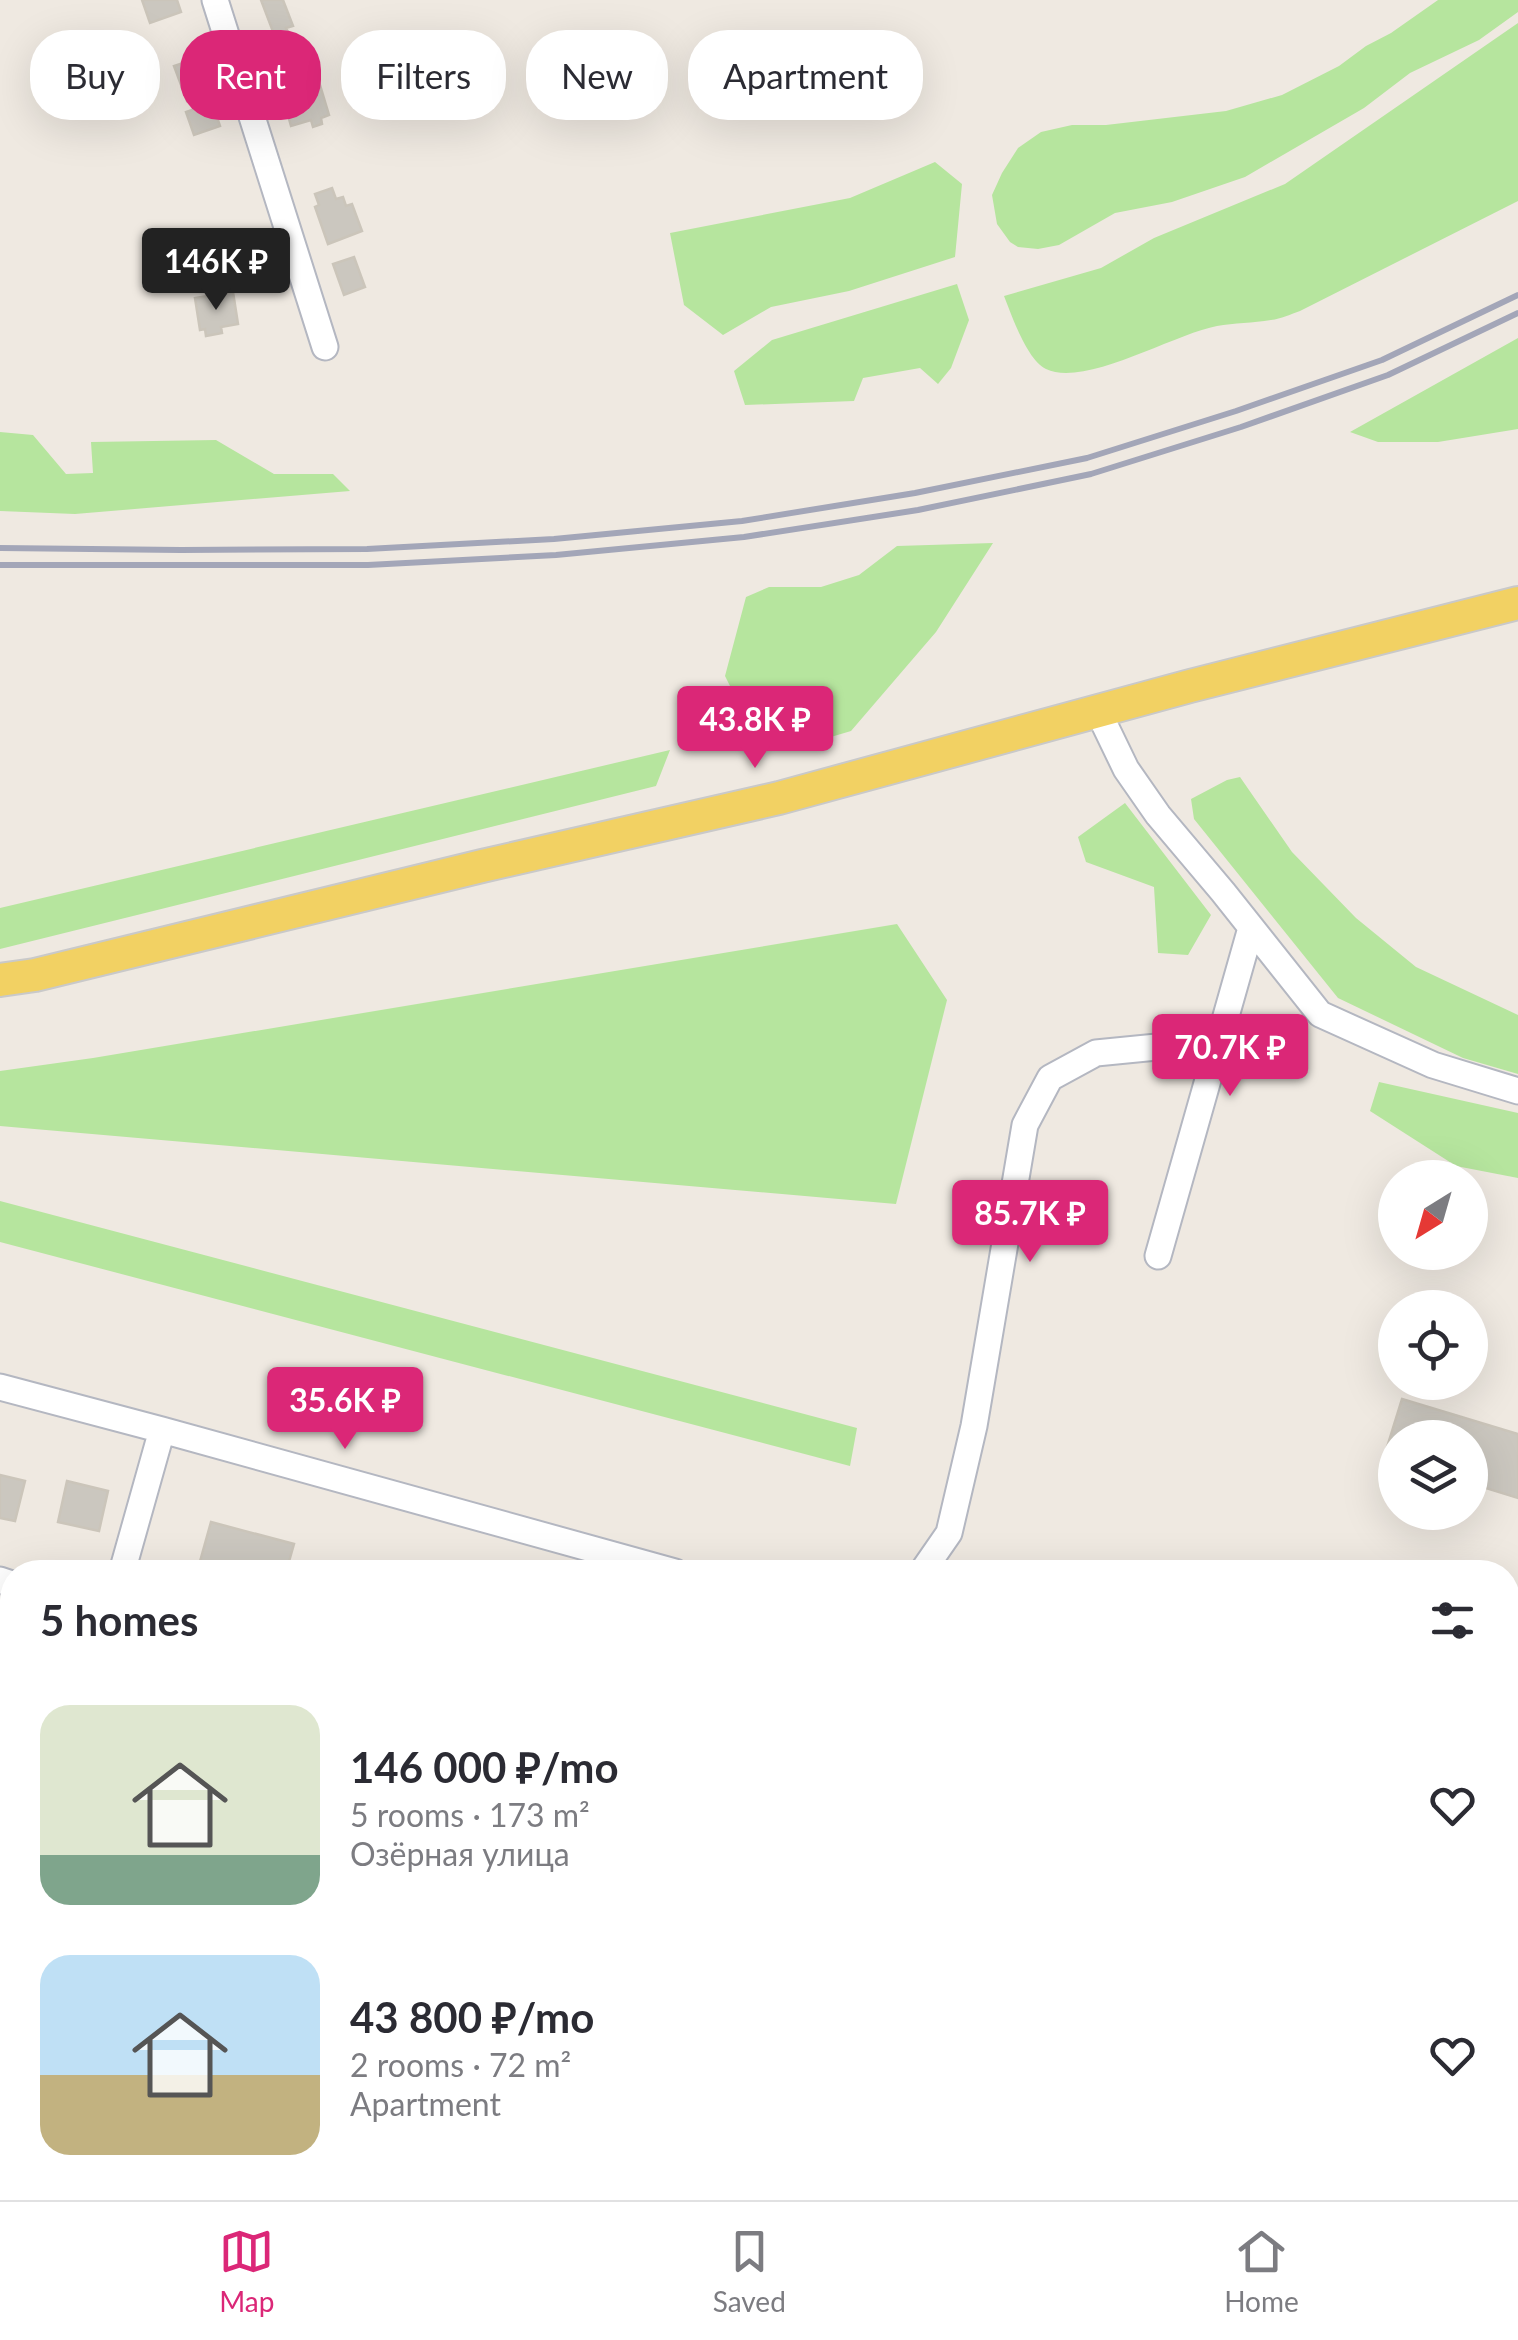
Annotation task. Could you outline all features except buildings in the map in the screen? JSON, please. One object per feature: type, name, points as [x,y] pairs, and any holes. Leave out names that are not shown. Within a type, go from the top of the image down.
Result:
[{"type":"main road","points":[[0,980],[780,798],[1098,710],[1518,603]]},
{"type":"street","points":[[215,0],[324,347]]},
{"type":"street","points":[[1098,710],[1126,769],[1158,815],[1320,1014],[1433,1065],[1518,1091]]},
{"type":"street","points":[[1158,1256],[1250,928]]},
{"type":"street","points":[[930,1560],[949,1532],[974,1426],[1025,1125],[1050,1078],[1096,1053],[1167,1046],[1220,1032]]},
{"type":"street","points":[[0,1387],[632,1560]]},
{"type":"street","points":[[125,1560],[162,1430]]},
{"type":"green space","points":[[1438,0],[1518,0],[1518,12],[1479,40],[1410,73],[1364,108],[1245,177],[1172,202],[1115,213],[1059,245],[1038,249],[1018,247],[997,224],[992,195],[1002,173],[1018,148],[1041,132],[1072,125],[1106,125],[1226,111],[1282,95],[1339,66]]},
{"type":"green space","points":[[1518,23],[1518,201],[1282,318],[1217,326],[1083,371],[1062,373],[1046,369],[1033,357],[1004,296],[1101,268],[1154,238],[1285,184]]},
{"type":"green space","points":[[935,162],[962,184],[955,257],[849,291],[771,307],[723,335],[684,305],[670,233],[850,198]]},
{"type":"green space","points":[[957,284],[969,320],[951,368],[938,384],[920,368],[863,378],[854,401],[745,405],[734,371],[772,340]]},
{"type":"green space","points":[[1518,338],[1518,429],[1438,442],[1378,442],[1350,432]]},
{"type":"green space","points":[[0,432],[33,435],[66,474],[93,473],[91,442],[216,440],[274,474],[333,474],[350,491],[75,514],[0,511]]},
{"type":"green space","points":[[993,543],[936,632],[851,731],[804,745],[734,694],[725,676],[746,597],[769,587],[821,587],[859,575],[897,546]]},
{"type":"green space","points":[[670,750],[656,786],[0,949],[0,908]]},
{"type":"green space","points":[[1240,777],[1292,852],[1356,918],[1416,967],[1518,1015],[1518,1074],[1463,1058],[1338,998],[1194,819],[1191,799]]},
{"type":"green space","points":[[1125,803],[1211,915],[1188,955],[1158,953],[1154,887],[1086,862],[1078,837]]},
{"type":"green space","points":[[897,924],[947,1000],[896,1204],[0,1126],[0,1071]]},
{"type":"green space","points":[[1379,1082],[1518,1113],[1518,1178],[1488,1172],[1488,1160],[1447,1160],[1370,1111]]},
{"type":"green space","points":[[0,1201],[857,1428],[850,1466],[0,1242]]},
{"type":"railway","points":[[0,548],[367,549],[554,539],[742,521],[915,493],[1087,458],[1236,411],[1382,360],[1518,295]]},
{"type":"railway","points":[[0,565],[368,565],[556,555],[744,537],[918,510],[1091,474],[1241,427],[1388,375],[1518,313]]}]
